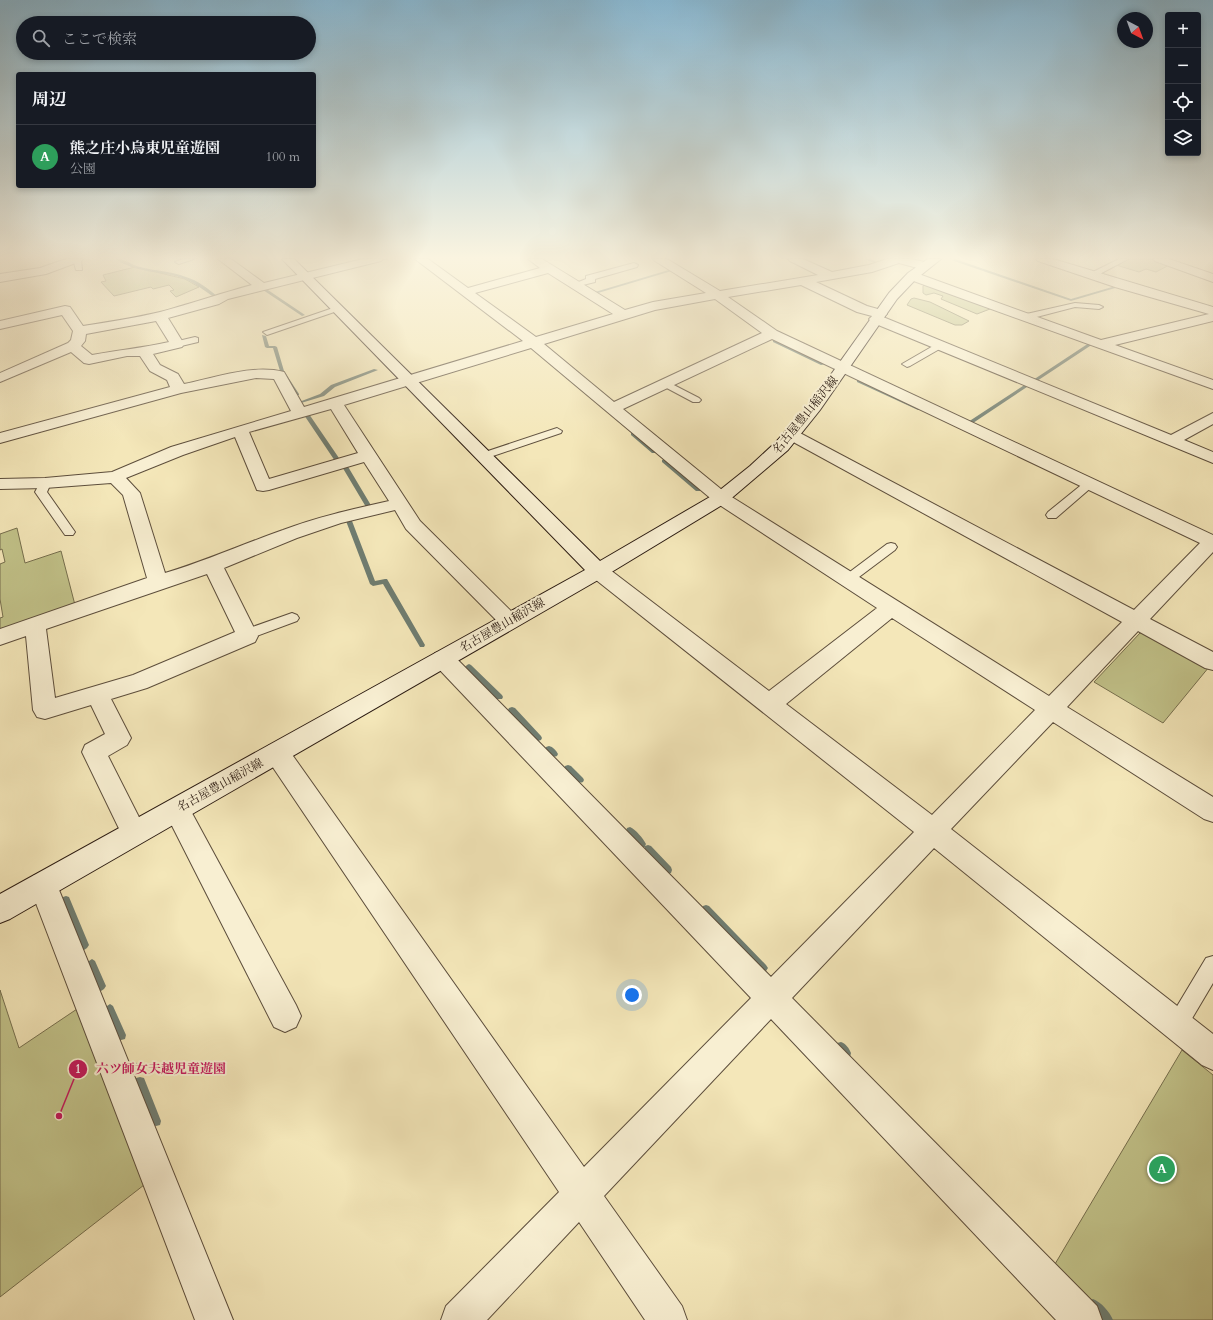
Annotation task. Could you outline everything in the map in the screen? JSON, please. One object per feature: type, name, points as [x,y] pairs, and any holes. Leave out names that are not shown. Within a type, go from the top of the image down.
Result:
[{"type":"street","points":[[0,324],[16,321]]},
{"type":"street","points":[[0,378],[73,346],[78,341],[80,331],[73,321]]},
{"type":"street","points":[[80,331],[135,321]]},
{"type":"street","points":[[73,346],[89,360],[127,352],[144,352],[177,344],[163,321]]},
{"type":"street","points":[[351,321],[598,571],[933,831],[1213,1054]]},
{"type":"street","points":[[504,321],[533,342],[721,498],[891,608],[1213,811]]},
{"type":"street","points":[[2,480],[45,483],[115,477],[177,451],[240,430],[335,403],[409,379],[604,321]]},
{"type":"street","points":[[460,1320],[1213,542],[842,369],[772,334],[753,321]]},
{"type":"street","name":"名古屋豊山稲沢線","points":[[0,909],[598,571],[721,498],[756,470],[792,435],[842,369],[875,321]]},
{"type":"street","points":[[888,321],[940,345],[1213,458]]},
{"type":"street","points":[[1035,321],[1213,385]]},
{"type":"street","points":[[1100,344],[1198,321]]},
{"type":"street","points":[[613,408],[772,334]]},
{"type":"street","points":[[144,352],[155,368],[173,377],[179,389]]},
{"type":"street","points":[[0,438],[179,389],[256,374],[279,376],[300,413]]},
{"type":"street","points":[[335,403],[398,504],[414,525],[509,621]]},
{"type":"street","points":[[1171,441],[1213,418]]},
{"type":"street","points":[[240,430],[263,486],[368,455]]},
{"type":"street","points":[[792,435],[1213,662]]},
{"type":"street","points":[[115,477],[131,493],[158,582]]},
{"type":"street","points":[[0,637],[158,582],[213,565],[290,534],[336,519],[398,504]]},
{"type":"street","points":[[35,625],[45,710],[139,682],[247,636],[213,565]]},
{"type":"street","points":[[769,704],[891,608]]},
{"type":"street","points":[[443,659],[773,997],[1083,1320]]},
{"type":"street","points":[[97,694],[119,738],[94,752],[134,833]]},
{"type":"street","points":[[277,753],[668,1320]]},
{"type":"street","points":[[176,810],[285,1016]]},
{"type":"street","points":[[43,885],[214,1320]]},
{"type":"lane","points":[[267,332],[303,321]]},
{"type":"lane","points":[[177,344],[195,340]]},
{"type":"lane","points":[[907,364],[940,345]]},
{"type":"lane","points":[[666,384],[696,400]]},
{"type":"lane","points":[[483,456],[557,431]]},
{"type":"lane","points":[[45,483],[41,492],[69,532]]},
{"type":"lane","points":[[1052,515],[1089,484]]},
{"type":"lane","points":[[847,580],[892,547]]},
{"type":"lane","points":[[246,634],[292,618]]},
{"type":"lane","points":[[1177,1025],[1213,965]]},
{"type":"green space","points":[[944,321],[969,321],[962,325],[955,325]]},
{"type":"green space","points":[[17,528],[25,563],[61,551],[75,605],[0,631],[0,618],[3,617],[0,599],[0,564],[5,562],[2,549],[0,550],[0,534]]},
{"type":"green space","points":[[1140,633],[1148,634],[1209,667],[1163,723],[1094,682]]},
{"type":"green space","points":[[0,990],[19,1048],[77,1009],[144,1185],[0,1297]]},
{"type":"green space","points":[[1182,1050],[1213,1075],[1213,1320],[1111,1320],[1055,1264]]},
{"type":"waterway","points":[[264,336],[267,347],[275,347],[282,371],[297,394]]},
{"type":"waterway","points":[[775,341],[823,364]]},
{"type":"waterway","points":[[1035,380],[1091,344]]},
{"type":"waterway","points":[[301,402],[322,395],[333,386],[376,370]]},
{"type":"waterway","points":[[859,381],[920,409]]},
{"type":"waterway","points":[[971,422],[1028,385]]},
{"type":"waterway","points":[[307,415],[338,461]]},
{"type":"waterway","points":[[633,434],[654,452]]},
{"type":"waterway","points":[[664,461],[698,490]]},
{"type":"waterway","points":[[344,465],[369,507]]},
{"type":"waterway","points":[[349,521],[373,584],[385,581],[422,645]]},
{"type":"waterway","points":[[469,667],[499,697]]},
{"type":"waterway","points":[[512,710],[538,738]]},
{"type":"waterway","points":[[549,749],[554,754]]},
{"type":"waterway","points":[[568,768],[580,780]]},
{"type":"waterway","points":[[630,831],[642,844]]},
{"type":"waterway","points":[[648,849],[668,870]]},
{"type":"waterway","points":[[66,900],[84,945]]},
{"type":"waterway","points":[[706,909],[763,968]]},
{"type":"waterway","points":[[92,964],[101,986]]},
{"type":"waterway","points":[[110,1009],[121,1035]]},
{"type":"waterway","points":[[841,1047],[846,1053]]},
{"type":"waterway","points":[[140,1082],[156,1121]]},
{"type":"waterway","points":[[1093,1305],[1107,1320]]},
{"type":"place","name":"六ツ師女夫越児童遊園","points":[[59,1116]]},
{"type":"place","name":"熊之庄小烏東児童遊園","points":[[1162,1169]]}]
